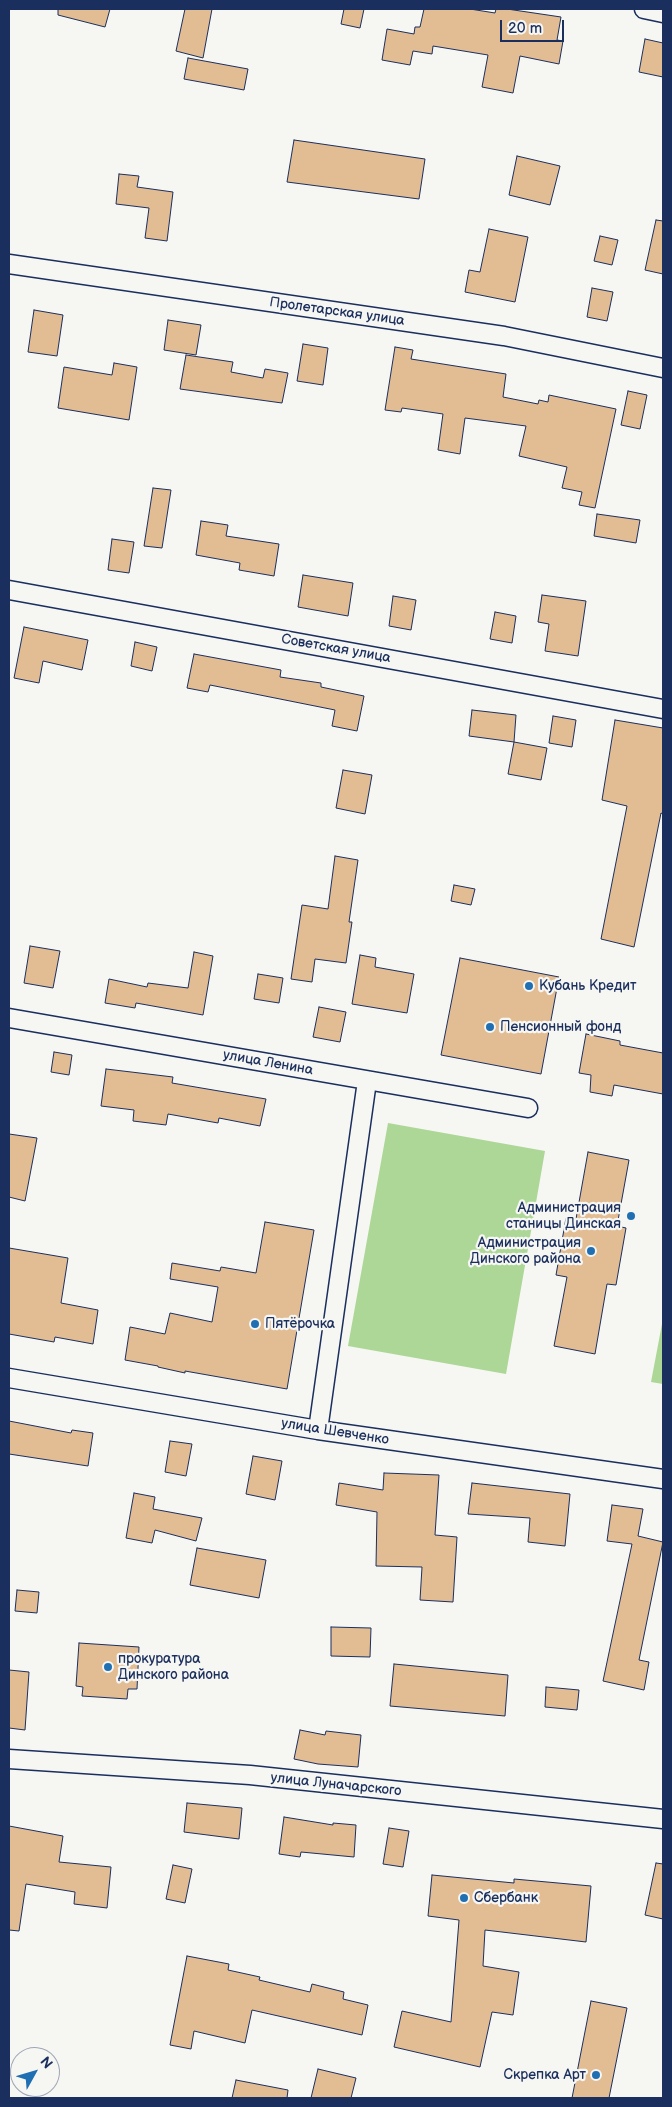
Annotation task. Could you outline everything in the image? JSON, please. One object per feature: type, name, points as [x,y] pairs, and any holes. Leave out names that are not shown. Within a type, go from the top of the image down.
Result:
[{"type":"street","points":[[644,9],[663,13]]},
{"type":"street","name":"Пролетарская улица","points":[[9,264],[504,336],[663,368]]},
{"type":"street","name":"Советская улица","points":[[9,590],[663,709]]},
{"type":"street","name":"улица Ленина","points":[[9,1018],[528,1108]]},
{"type":"street","points":[[318,1430],[367,1081]]},
{"type":"street","name":"улица Шевченко","points":[[9,1378],[318,1430],[663,1479]]},
{"type":"street","name":"улица Луначарского","points":[[9,1759],[250,1775],[663,1819]]},
{"type":"green space","points":[[388,1123],[545,1151],[506,1374],[348,1346]]},
{"type":"green space","points":[[663,1324],[663,1384],[651,1382]]},
{"type":"building","points":[[58,9],[110,9],[105,27],[58,15]]},
{"type":"building","points":[[185,9],[212,9],[203,58],[176,51]]},
{"type":"building","points":[[344,9],[364,9],[360,28],[341,24]]},
{"type":"building","points":[[424,9],[470,9],[495,13],[496,9],[507,9],[561,17],[557,40],[563,41],[559,64],[520,56],[513,93],[482,87],[488,55],[433,46],[432,54],[413,51],[410,65],[382,60],[387,29],[414,34],[415,27],[420,27]]},
{"type":"building","points":[[645,39],[663,43],[663,77],[639,72]]},
{"type":"building","points":[[188,58],[248,69],[244,90],[184,79]]},
{"type":"building","points":[[294,140],[425,159],[419,199],[287,182]]},
{"type":"building","points":[[517,156],[560,166],[550,205],[509,195]]},
{"type":"building","points":[[119,174],[139,176],[137,187],[173,192],[167,241],[145,238],[149,208],[116,204]]},
{"type":"building","points":[[656,220],[663,221],[663,274],[645,270]]},
{"type":"building","points":[[489,229],[528,237],[515,302],[465,292],[469,270],[480,272]]},
{"type":"building","points":[[600,236],[618,240],[612,265],[594,261]]},
{"type":"building","points":[[592,288],[613,292],[607,321],[587,317]]},
{"type":"building","points":[[34,310],[63,315],[57,356],[28,352]]},
{"type":"building","points":[[168,320],[201,325],[196,355],[164,350]]},
{"type":"building","points":[[303,344],[328,348],[323,385],[297,381]]},
{"type":"building","points":[[395,347],[413,350],[411,359],[506,374],[503,397],[538,404],[539,400],[548,402],[549,395],[616,409],[595,508],[579,505],[582,492],[562,488],[567,467],[519,456],[526,426],[465,418],[460,454],[438,450],[443,414],[402,408],[401,412],[385,410]]},
{"type":"building","points":[[186,355],[233,362],[231,372],[263,378],[265,369],[288,373],[282,403],[180,389]]},
{"type":"building","points":[[114,363],[137,367],[129,420],[58,408],[64,367],[112,375]]},
{"type":"building","points":[[628,391],[647,395],[640,429],[621,425]]},
{"type":"building","points":[[153,488],[171,490],[162,548],[144,546]]},
{"type":"building","points":[[597,514],[640,520],[636,543],[594,536]]},
{"type":"building","points":[[201,521],[228,525],[226,536],[279,544],[274,576],[239,570],[240,563],[196,555]]},
{"type":"building","points":[[112,539],[134,542],[129,573],[108,570]]},
{"type":"building","points":[[303,575],[353,583],[348,616],[298,607]]},
{"type":"building","points":[[542,595],[586,601],[578,656],[545,651],[549,624],[538,622]]},
{"type":"building","points":[[393,596],[416,600],[411,630],[389,626]]},
{"type":"building","points":[[495,612],[516,616],[512,643],[490,639]]},
{"type":"building","points":[[24,627],[88,640],[82,670],[43,661],[39,683],[14,678]]},
{"type":"building","points":[[135,642],[157,647],[152,671],[131,666]]},
{"type":"building","points":[[194,654],[281,670],[280,677],[321,683],[321,687],[364,696],[357,731],[332,726],[335,710],[210,685],[208,692],[187,688]]},
{"type":"building","points":[[472,710],[516,715],[514,742],[469,736]]},
{"type":"building","points":[[553,716],[576,720],[572,747],[549,743]]},
{"type":"building","points":[[615,720],[663,728],[663,814],[661,813],[634,947],[601,939],[627,806],[602,800]]},
{"type":"building","points":[[514,742],[547,748],[541,780],[508,774]]},
{"type":"building","points":[[343,770],[372,775],[365,814],[336,808]]},
{"type":"building","points":[[335,856],[358,860],[349,922],[352,922],[346,963],[315,959],[312,982],[291,979],[302,905],[328,909]]},
{"type":"building","points":[[454,885],[475,889],[471,905],[451,901]]},
{"type":"building","points":[[30,946],[60,951],[53,988],[24,983]]},
{"type":"building","points":[[194,952],[213,956],[203,1015],[136,1003],[135,1008],[105,1003],[109,979],[147,987],[148,983],[188,988]]},
{"type":"building","points":[[360,955],[376,958],[375,967],[414,974],[407,1013],[352,1004]]},
{"type":"building","points":[[460,958],[559,977],[541,1074],[441,1055]]},
{"type":"building","points":[[258,974],[283,978],[279,1003],[254,999]]},
{"type":"building","points":[[319,1007],[346,1012],[340,1042],[313,1037]]},
{"type":"building","points":[[586,1034],[620,1041],[620,1045],[663,1053],[663,1094],[614,1085],[612,1096],[590,1092],[591,1075],[579,1073]]},
{"type":"building","points":[[54,1052],[72,1055],[69,1075],[51,1072]]},
{"type":"building","points":[[106,1069],[173,1077],[172,1083],[266,1099],[260,1126],[219,1118],[218,1123],[168,1114],[166,1125],[133,1121],[134,1110],[101,1106]]},
{"type":"building","points":[[9,1134],[37,1138],[25,1201],[9,1197]]},
{"type":"building","name":"Администрация Динского района","points":[[588,1152],[629,1160],[617,1226],[626,1228],[616,1285],[607,1284],[595,1354],[554,1346],[567,1277],[556,1275],[566,1218],[576,1219]]},
{"type":"building","name":"Пятёрочка","points":[[265,1222],[314,1230],[287,1389],[185,1371],[185,1373],[125,1360],[130,1327],[165,1334],[170,1313],[212,1322],[218,1287],[170,1279],[172,1263],[220,1271],[221,1267],[256,1273]]},
{"type":"building","points":[[9,1248],[68,1258],[61,1303],[98,1310],[93,1344],[55,1337],[54,1342],[9,1334]]},
{"type":"building","points":[[9,1421],[71,1433],[72,1430],[93,1433],[88,1466],[9,1454]]},
{"type":"building","points":[[170,1441],[192,1444],[186,1476],[165,1472]]},
{"type":"building","points":[[253,1456],[282,1461],[275,1500],[246,1494]]},
{"type":"building","points":[[384,1473],[439,1475],[435,1535],[457,1537],[453,1602],[420,1600],[422,1567],[376,1566],[377,1512],[336,1505],[339,1483],[383,1490]]},
{"type":"building","points":[[472,1483],[570,1494],[565,1546],[528,1542],[530,1518],[468,1514]]},
{"type":"building","points":[[134,1493],[155,1497],[153,1509],[202,1518],[196,1541],[155,1530],[152,1543],[126,1538]]},
{"type":"building","points":[[612,1505],[643,1509],[638,1536],[663,1542],[639,1660],[649,1662],[644,1690],[603,1681],[632,1544],[607,1541]]},
{"type":"building","points":[[197,1548],[266,1560],[259,1598],[190,1585]]},
{"type":"building","points":[[17,1590],[39,1592],[37,1613],[15,1611]]},
{"type":"building","points":[[331,1627],[371,1628],[370,1657],[331,1656]]},
{"type":"building","name":"прокуратура Динского района","points":[[79,1643],[139,1647],[137,1689],[128,1689],[127,1699],[82,1696],[83,1687],[76,1686]]},
{"type":"building","points":[[394,1664],[508,1675],[505,1716],[390,1706]]},
{"type":"building","points":[[9,1670],[29,1672],[25,1730],[9,1728]]},
{"type":"building","points":[[546,1687],[579,1690],[577,1710],[545,1707]]},
{"type":"building","points":[[300,1730],[325,1735],[326,1731],[361,1735],[358,1767],[318,1764],[294,1759]]},
{"type":"building","points":[[187,1803],[242,1808],[239,1839],[184,1832]]},
{"type":"building","points":[[284,1817],[333,1825],[333,1823],[356,1825],[354,1857],[301,1852],[300,1857],[279,1854]]},
{"type":"building","points":[[9,1826],[63,1836],[59,1862],[111,1867],[107,1908],[74,1904],[75,1892],[26,1884],[19,1931],[9,1930]]},
{"type":"building","points":[[389,1828],[409,1831],[403,1867],[383,1864]]},
{"type":"building","points":[[656,1863],[663,1864],[663,1919],[645,1915]]},
{"type":"building","points":[[173,1865],[192,1869],[185,1903],[166,1899]]},
{"type":"building","points":[[432,1875],[514,1883],[514,1879],[591,1886],[586,1942],[485,1930],[483,1966],[519,1972],[513,2015],[492,2012],[480,2067],[394,2047],[402,2011],[451,2022],[459,1920],[428,1916]]},
{"type":"building","points":[[187,1956],[229,1964],[228,1970],[260,1977],[259,1980],[310,1992],[312,1984],[344,1992],[343,1999],[368,2005],[362,2035],[252,2010],[245,2043],[194,2031],[191,2049],[170,2045]]},
{"type":"building","points":[[591,2001],[627,2008],[609,2098],[572,2098]]},
{"type":"building","points":[[318,2069],[356,2078],[351,2098],[311,2098]]},
{"type":"building","points":[[236,2080],[288,2090],[287,2098],[232,2098]]},
{"type":"place","name":"Кубань Кредит","points":[[529,986]]},
{"type":"place","name":"Пенсионный фонд","points":[[490,1027]]},
{"type":"place","name":"Администрация станицы Динская","points":[[631,1216]]},
{"type":"place","name":"Администрация Динского района","points":[[591,1251]]},
{"type":"place","name":"Пятёрочка","points":[[255,1324]]},
{"type":"place","name":"прокуратура Динского района","points":[[108,1667]]},
{"type":"place","name":"Сбербанк","points":[[464,1898]]},
{"type":"place","name":"Скрепка Арт","points":[[596,2075]]}]
